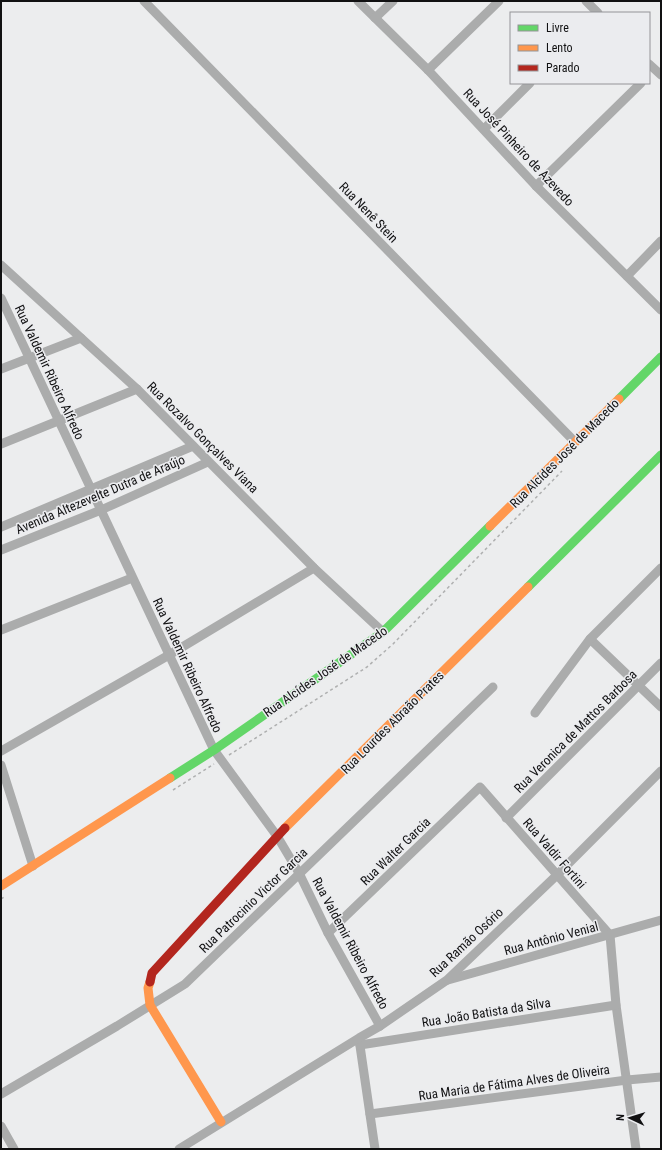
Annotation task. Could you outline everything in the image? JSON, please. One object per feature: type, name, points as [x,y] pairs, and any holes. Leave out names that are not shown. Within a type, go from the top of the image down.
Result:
[{"type":"street","name":"Rua Nenê Stein","points":[[144,1],[575,442]]},
{"type":"street","name":"Rua José Pinheiro de Azevedo","points":[[358,1],[428,70],[536,186],[661,310]]},
{"type":"street","points":[[375,18],[393,1]]},
{"type":"street","points":[[428,70],[499,1]]},
{"type":"street","points":[[586,1],[597,12]]},
{"type":"street","points":[[484,129],[529,84]]},
{"type":"street","points":[[536,186],[640,84]]},
{"type":"street","points":[[627,276],[661,241]]},
{"type":"street","name":"Rua Rozalvo Gonçalves Viana","points":[[1,265],[137,389],[314,568],[383,632]]},
{"type":"street","name":"Rua Valdemir Ribeiro Alfredo","points":[[1,298],[214,750],[277,836],[299,873],[328,933],[380,1026]]},
{"type":"street","points":[[1,369],[81,338]]},
{"type":"street","name":"Rua Alcídes José de Macedo","points":[[1,886],[214,750],[383,632],[661,357]]},
{"type":"street","points":[[1,444],[137,389]]},
{"type":"street","name":"Avenida Altezevelte Dutra de Araújo","points":[[1,527],[193,446]]},
{"type":"street","name":"Rua Lourdes Abraão Prates","points":[[150,1005],[148,988],[152,973],[277,836],[661,455]]},
{"type":"street","name":"Avenida Altezevelte Dutra de Araújo","points":[[1,550],[100,510],[208,462]]},
{"type":"street","points":[[1,751],[168,655],[314,568]]},
{"type":"street","points":[[535,713],[590,639],[661,568]]},
{"type":"street","points":[[1,630],[132,578]]},
{"type":"street","points":[[590,639],[661,707]]},
{"type":"street","name":"Rua Veronica de Mattos Barbosa","points":[[506,818],[661,664]]},
{"type":"street","name":"Rua Patrocinio Victor Garcia","points":[[1,1094],[185,984],[493,687]]},
{"type":"street","points":[[1,765],[33,866]]},
{"type":"street","name":"Rua Ramão Osório","points":[[179,1149],[221,1122],[360,1041],[447,980],[661,770]]},
{"type":"street","name":"Rua Valdir Fortini","points":[[480,787],[610,935]]},
{"type":"street","name":"Rua Walter Garcia","points":[[328,933],[480,787]]},
{"type":"street","name":"Rua Antônio Venial","points":[[447,980],[661,920]]},
{"type":"street","points":[[610,935],[616,1005],[636,1149]]},
{"type":"street","points":[[150,1005],[221,1122]]},
{"type":"street","name":"Rua João Batista da Silva","points":[[360,1041],[616,1005]]},
{"type":"street","points":[[360,1041],[375,1149]]},
{"type":"street","name":"Rua Maria de Fátima Alves de Oliveira","points":[[370,1114],[627,1080],[661,1077]]},
{"type":"street","points":[[1,1126],[14,1149]]},
{"type":"traffic: fast","points":[[619,399],[661,357]]},
{"type":"traffic: fast","points":[[528,587],[661,455]]},
{"type":"traffic: fast","points":[[170,778],[214,750],[383,632],[490,526]]},
{"type":"traffic: slow","points":[[490,526],[619,399]]},
{"type":"traffic: slow","points":[[285,828],[528,587]]},
{"type":"traffic: slow","points":[[1,886],[170,778]]},
{"type":"traffic: slow","points":[[150,982],[148,988],[150,1005],[221,1122]]},
{"type":"traffic: jam","points":[[150,982],[152,973],[285,828]]}]
